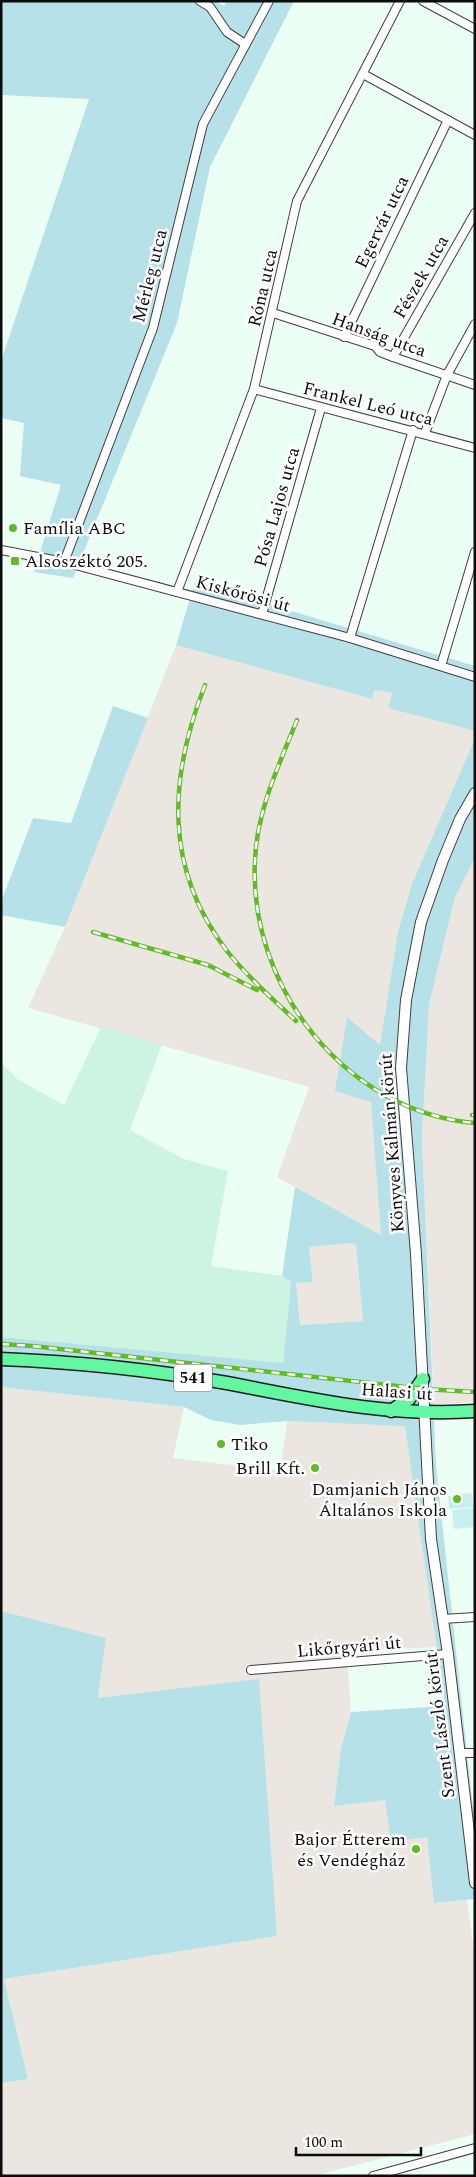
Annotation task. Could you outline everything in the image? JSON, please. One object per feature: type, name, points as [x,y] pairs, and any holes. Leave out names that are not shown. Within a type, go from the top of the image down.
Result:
[{"type":"main road","name":"Halasi út","points":[[1,1359],[67,1362],[186,1377],[391,1412],[475,1411]]},
{"type":"main road","points":[[391,1412],[409,1399],[423,1379]]},
{"type":"street","points":[[200,1],[210,7],[227,32],[245,44]]},
{"type":"street","name":"Mérleg utca","points":[[64,562],[153,328],[203,124],[269,1]]},
{"type":"street","name":"Róna utca","points":[[177,592],[254,389],[298,200],[400,1]]},
{"type":"street","points":[[423,1],[475,29]]},
{"type":"street","points":[[363,74],[475,135]]},
{"type":"street","name":"Egervár utca","points":[[344,336],[448,120]]},
{"type":"street","name":"Fészek utca","points":[[392,357],[475,212]]},
{"type":"street","name":"Hanság utca","points":[[273,313],[375,346],[380,352],[392,357],[475,385]]},
{"type":"street","points":[[425,434],[447,375],[475,324]]},
{"type":"street","name":"Frankel Leó utca","points":[[254,389],[475,448]]},
{"type":"street","name":"Pósa Lajos utca","points":[[262,614],[321,408]]},
{"type":"street","points":[[350,638],[413,430]]},
{"type":"street","name":"Kiskőrösi út","points":[[1,550],[64,562],[262,614],[350,638],[475,677]]},
{"type":"street","points":[[441,666],[475,552]]},
{"type":"street","name":"Könyves Kálmán körút","points":[[425,1413],[403,1103],[401,1068],[403,1030],[408,985],[421,922],[460,819],[475,793]]},
{"type":"street","name":"Szent László körút","points":[[425,1413],[431,1539],[448,1654],[475,1883]]},
{"type":"street","points":[[442,1619],[475,1617]]},
{"type":"street","name":"Likőrgyári út","points":[[251,1670],[448,1654]]},
{"type":"street","points":[[460,1753],[475,1753]]},
{"type":"street","points":[[373,2176],[475,2148]]},
{"type":"shaded area","points":[[1,1],[215,1],[224,6],[227,1],[294,1],[210,167],[177,323],[73,578],[34,572],[61,485],[20,476],[24,423],[1,418],[1,361],[89,99],[1,95]]},
{"type":"shaded area","points":[[195,582],[475,666],[475,731],[388,708],[392,693],[374,690],[372,699],[176,645]]},
{"type":"shaded area","points":[[176,645],[371,699],[374,690],[393,693],[389,708],[475,731],[475,738],[412,884],[398,931],[380,1045],[347,1017],[336,1090],[371,1102],[382,1236],[277,1177],[309,1087],[28,1008],[65,927]]},
{"type":"shaded area","points":[[113,706],[148,718],[65,927],[1,915],[1,902],[33,818],[71,823]]},
{"type":"shaded area","points":[[475,738],[475,858],[455,897],[429,1005],[422,1139],[436,1466],[475,1826],[475,1899],[434,1903],[427,1837],[391,1842],[385,1800],[334,1806],[341,1748],[351,1712],[445,1706],[405,1426],[287,1421],[240,1425],[211,1420],[184,1407],[1,1387],[1,1337],[283,1363],[291,1282],[282,1276],[295,1187],[381,1235],[371,1102],[335,1091],[347,1017],[380,1045],[398,931],[412,884]],"holes":[[[353,1243],[356,1245],[363,1321],[300,1325],[296,1283],[313,1282],[309,1247]]]},
{"type":"shaded area","points":[[475,858],[475,1402],[434,1405],[422,1139],[429,1005],[455,897]]},
{"type":"shaded area","points":[[353,1243],[356,1245],[363,1321],[300,1325],[296,1283],[313,1282],[309,1247]]},
{"type":"shaded area","points":[[1,1387],[184,1407],[173,1458],[280,1471],[287,1421],[405,1425],[437,1647],[347,1651],[351,1712],[341,1748],[334,1805],[385,1800],[427,1837],[434,1903],[467,1900],[475,1960],[475,2134],[314,2176],[1,2176],[1,2083],[28,2079],[4,1979],[277,1936],[98,1698],[106,1638],[1,1611]]},
{"type":"shaded area","points":[[472,1493],[473,1507],[449,1509],[448,1496]]},
{"type":"shaded area","points":[[475,1508],[475,1527],[454,1529],[452,1510]]},
{"type":"shaded area","points":[[1,1611],[106,1638],[98,1698],[259,1679],[277,1936],[4,1979],[28,2079],[1,2083]]},
{"type":"green space","points":[[101,1027],[162,1045],[130,1130],[184,1159],[228,1171],[211,1266],[282,1276],[291,1282],[283,1364],[1,1337],[1,1062],[17,1079],[64,1105]]},
{"type":"railway","points":[[205,685],[193,719],[184,754],[179,788],[178,821],[182,855],[192,887],[206,920],[227,951],[252,979],[296,1021]]},
{"type":"railway","points":[[297,720],[264,806],[257,841],[255,860],[257,907],[268,953],[287,996],[314,1035],[346,1068],[385,1095],[428,1114],[475,1123]]},
{"type":"railway","points":[[93,932],[208,965],[257,990]]},
{"type":"railway","points":[[1,1344],[424,1389],[475,1392]]},
{"type":"place","name":"Família ABC","points":[[13,528]]},
{"type":"place","name":"Alsószéktó 205.","points":[[15,561]]},
{"type":"place","name":"Tiko","points":[[221,1444]]},
{"type":"place","name":"Brill Kft.","points":[[315,1468]]},
{"type":"place","name":"Damjanich János Általános Iskola","points":[[457,1499]]},
{"type":"place","name":"Bajor Étterem és Vendégház","points":[[416,1849]]}]
